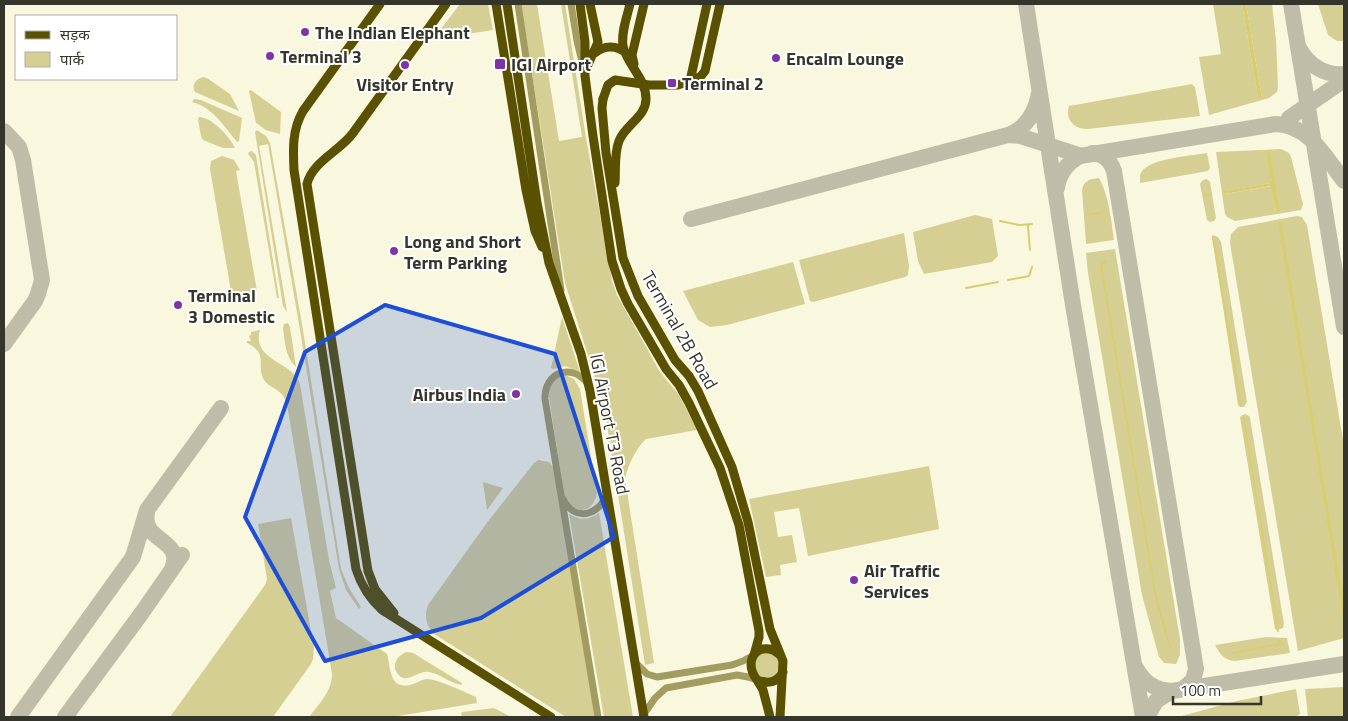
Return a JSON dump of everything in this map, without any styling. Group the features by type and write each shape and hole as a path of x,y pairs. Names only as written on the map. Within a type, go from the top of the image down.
{"main road":[{"path":"380,4 303,111 297,122 294,138 294,170 355,562 362,584 375,604 551,717"},
{"path":"404,624 381,598 371,581 368,571 307,184 308,178 315,168 341,147 354,133 446,4"},
{"path":"496,4 530,214 549,263"},
{"name":"IGI Airport T3 Road","path":"508,4 549,263 581,354 590,391 644,716"},
{"name":"Terminal 2B Road","path":"580,4 593,136 612,261 633,312 666,369 679,385 720,468 738,525 759,631 754,655"},
{"path":"590,4 598,38 598,46 595,53"},
{"path":"630,4 623,35 626,53 635,67"},
{"path":"614,202 618,142 641,114 646,102 644,89 632,55 644,4"},
{"path":"687,83 691,78 708,4"},
{"path":"687,83 701,76 704,71 720,4"},
{"path":"586,76 589,61 599,49 608,47 618,48 626,53"},
{"name":"Terminal 2B Road","path":"687,83 678,85 649,85 615,80 608,85 602,108 605,144 623,258 632,284 675,360 689,376 698,391 732,467 750,530 770,629 781,656"},
{"path":"689,403 689,396 698,391"},
{"path":"770,717 766,697 750,665 758,651 768,649 778,652 784,666 780,717"},
{"path":"757,680 767,683 772,682 777,680 783,672"}],"street":[{"path":"518,4 560,271 562,298"},
{"path":"571,4 577,42 586,76"},
{"path":"590,391 584,378 571,372 557,374 551,379 545,392 598,717"},
{"path":"561,495 569,508 584,514 599,509 604,502 606,487"},
{"path":"634,661 647,674 656,677 732,665 754,655"},
{"path":"644,716 655,698 666,688 737,676 757,680"}],"highlighted area":[{"path":"385,305 555,354 614,537 481,618 325,661 245,517 305,352"}],"green space":[{"path":"460,4 488,4 493,30 442,38 437,34"},
{"path":"521,4 537,4 559,141 582,137 561,4 565,4 586,138 612,281 617,295 660,372 679,395 697,430 646,439 633,457 625,479 654,663 645,665 604,406 565,283"},
{"path":"1213,4 1242,4 1258,98 1262,98 1246,4 1272,4 1278,87 1277,92 1269,98 1209,115 1199,57 1221,54"},
{"path":"1318,4 1344,4 1344,41 1337,41 1328,35"},
{"path":"203,77 230,94 239,111 195,92 195,83"},
{"path":"1192,84 1195,87 1200,116 1083,129 1072,123 1068,116 1069,106"},
{"path":"251,90 281,112 280,134 266,130 256,123 249,91"},
{"path":"194,99 201,100 242,118 239,141 237,142 211,112 192,102"},
{"path":"199,117 209,120 220,128 235,148 223,148 203,140"},
{"path":"257,130 266,136 270,143 302,324 341,569 349,588 361,607 359,609 346,590 339,569 268,144 259,146 287,312 283,306 255,132"},
{"path":"1281,149 1289,153 1303,204 1301,210 1235,221 1227,217 1216,152","holes":["1269,151 1279,212 1276,212 1272,186 1225,194 1225,191 1271,183"]},
{"path":"252,151 256,155 279,298 277,298 254,162 248,154"},
{"path":"1207,153 1210,168 1208,171 1140,183 1140,175 1150,165 1159,161"},
{"path":"222,156 234,160 240,170 236,171 257,291 239,295 231,291 210,169 211,161"},
{"path":"1099,178 1111,216 1114,240 1086,244 1082,190 1084,184 1088,181"},
{"path":"1207,179 1210,182 1216,218 1210,222 1207,220 1200,184 1203,180"},
{"path":"975,215 992,219 998,256 992,262 924,274 918,261 913,232"},
{"path":"1297,216 1302,217 1307,225 1344,446 1344,638 1298,651 1230,243 1231,234 1238,227"},
{"path":"904,233 909,266 908,275 813,302 810,301 799,260"},
{"path":"1212,235 1218,237 1221,242 1247,402 1244,407 1238,405"},
{"path":"1115,249 1180,639 1180,655 1176,664 1164,663 1159,657 1142,595 1088,273 1086,253"},
{"path":"793,262 805,304 727,325 710,327 698,320 683,291"},
{"path":"562,317 580,372 565,366 551,368"},
{"path":"288,323 296,367 290,359 285,344 283,328 284,324"},
{"path":"260,330 259,340 267,355 290,371 300,384 329,560 336,588 330,591 336,618 387,654 392,677 399,685 405,686 425,679 432,680 444,683 476,697 477,703 392,717 309,717 327,692 332,674 287,404 279,391 265,382 261,373 260,355 258,351 247,343 247,341 251,341 249,336 251,332"},
{"path":"565,375 574,379 580,389 597,494 591,506 581,510 571,506 564,495 548,390 555,378"},
{"path":"1245,414 1250,418 1284,624 1283,628 1277,630 1275,629 1240,417"},
{"path":"538,460 549,462 554,468 595,717 566,717 434,634 426,620 428,605 486,524"},
{"path":"929,466 939,529 808,556 799,508 774,512 778,537 792,535 797,562 780,565 781,575 766,577 749,499"},
{"path":"483,482 503,488 487,510"},
{"path":"599,513 633,717 604,717 569,514 584,519"},
{"path":"291,518 314,648 311,664 273,717 170,717 265,585 267,579 258,524"},
{"path":"1266,637 1287,638 1290,653 1235,661 1223,656 1215,645"},
{"path":"407,652 413,653 462,683 462,685 429,672 402,678 395,669 395,663 399,656"},
{"path":"767,653 776,657 780,666 776,675 767,679 758,675 754,666 758,657"},
{"path":"1344,687 1344,717 1308,717 1305,689"},
{"path":"1296,689 1300,714 1297,716 1178,717 1237,701"},
{"path":"494,708 511,717 463,717 461,714 462,712"}],"shaded area":[{"path":"1242,4 1246,4 1262,98 1258,99"},
{"path":"1270,151 1280,212 1276,212 1271,186 1225,194 1224,191 1271,183 1266,152"},
{"path":"1278,222 1281,222 1344,604 1344,624"}],"waterway":[{"path":"1205,196 1209,195"},
{"path":"1088,215 1102,212"},
{"path":"1000,221 1019,225 1032,224"},
{"path":"1030,224 1028,226 1030,250"},
{"path":"1213,238 1241,406"},
{"path":"1106,261 1101,265 1156,598 1170,647"},
{"path":"1008,280 1029,276 1032,267"},
{"path":"966,288 998,282"},
{"path":"1243,416 1278,631"},
{"path":"1233,653 1280,644 1280,640"}],"taxiway":[{"path":"1026,4 1073,305 1143,717"},
{"path":"1291,4 1344,327"},
{"path":"1299,48 1307,60 1318,68 1330,73 1344,74"},
{"path":"1289,118 1344,80"},
{"path":"1008,135 1025,124 1033,113 1039,93"},
{"path":"1057,188 1064,169 1080,156 1276,124 1288,126 1307,136 1323,153 1344,181"},
{"path":"4,131 19,147 23,160 42,280 35,301 4,344"},
{"path":"691,219 1008,135 1020,136 1079,155"},
{"path":"1092,153 1106,158 1114,171 1196,669 1193,680 1182,690"},
{"path":"18,717 133,557 147,510 221,408"},
{"path":"147,513 147,523 150,530 173,552 172,569"},
{"path":"65,717 182,555"},
{"path":"1136,668 1146,682 1160,689 1172,691 1344,664"},
{"path":"1147,717 1156,701 1172,691"}],"place":[{"name":"The Indian Elephant","path":"305,32"},
{"name":"Terminal 3","path":"270,56"},
{"name":"Encalm Lounge","path":"776,58"},
{"name":"IGI Airport","path":"500,64"},
{"name":"Visitor Entry","path":"405,65"},
{"name":"Terminal 2","path":"672,83"},
{"name":"Long and Short Term Parking","path":"394,251"},
{"name":"Terminal 3 Domestic","path":"178,305"},
{"name":"Airbus India","path":"516,394"},
{"name":"Air Traffic Services","path":"854,580"}]}
